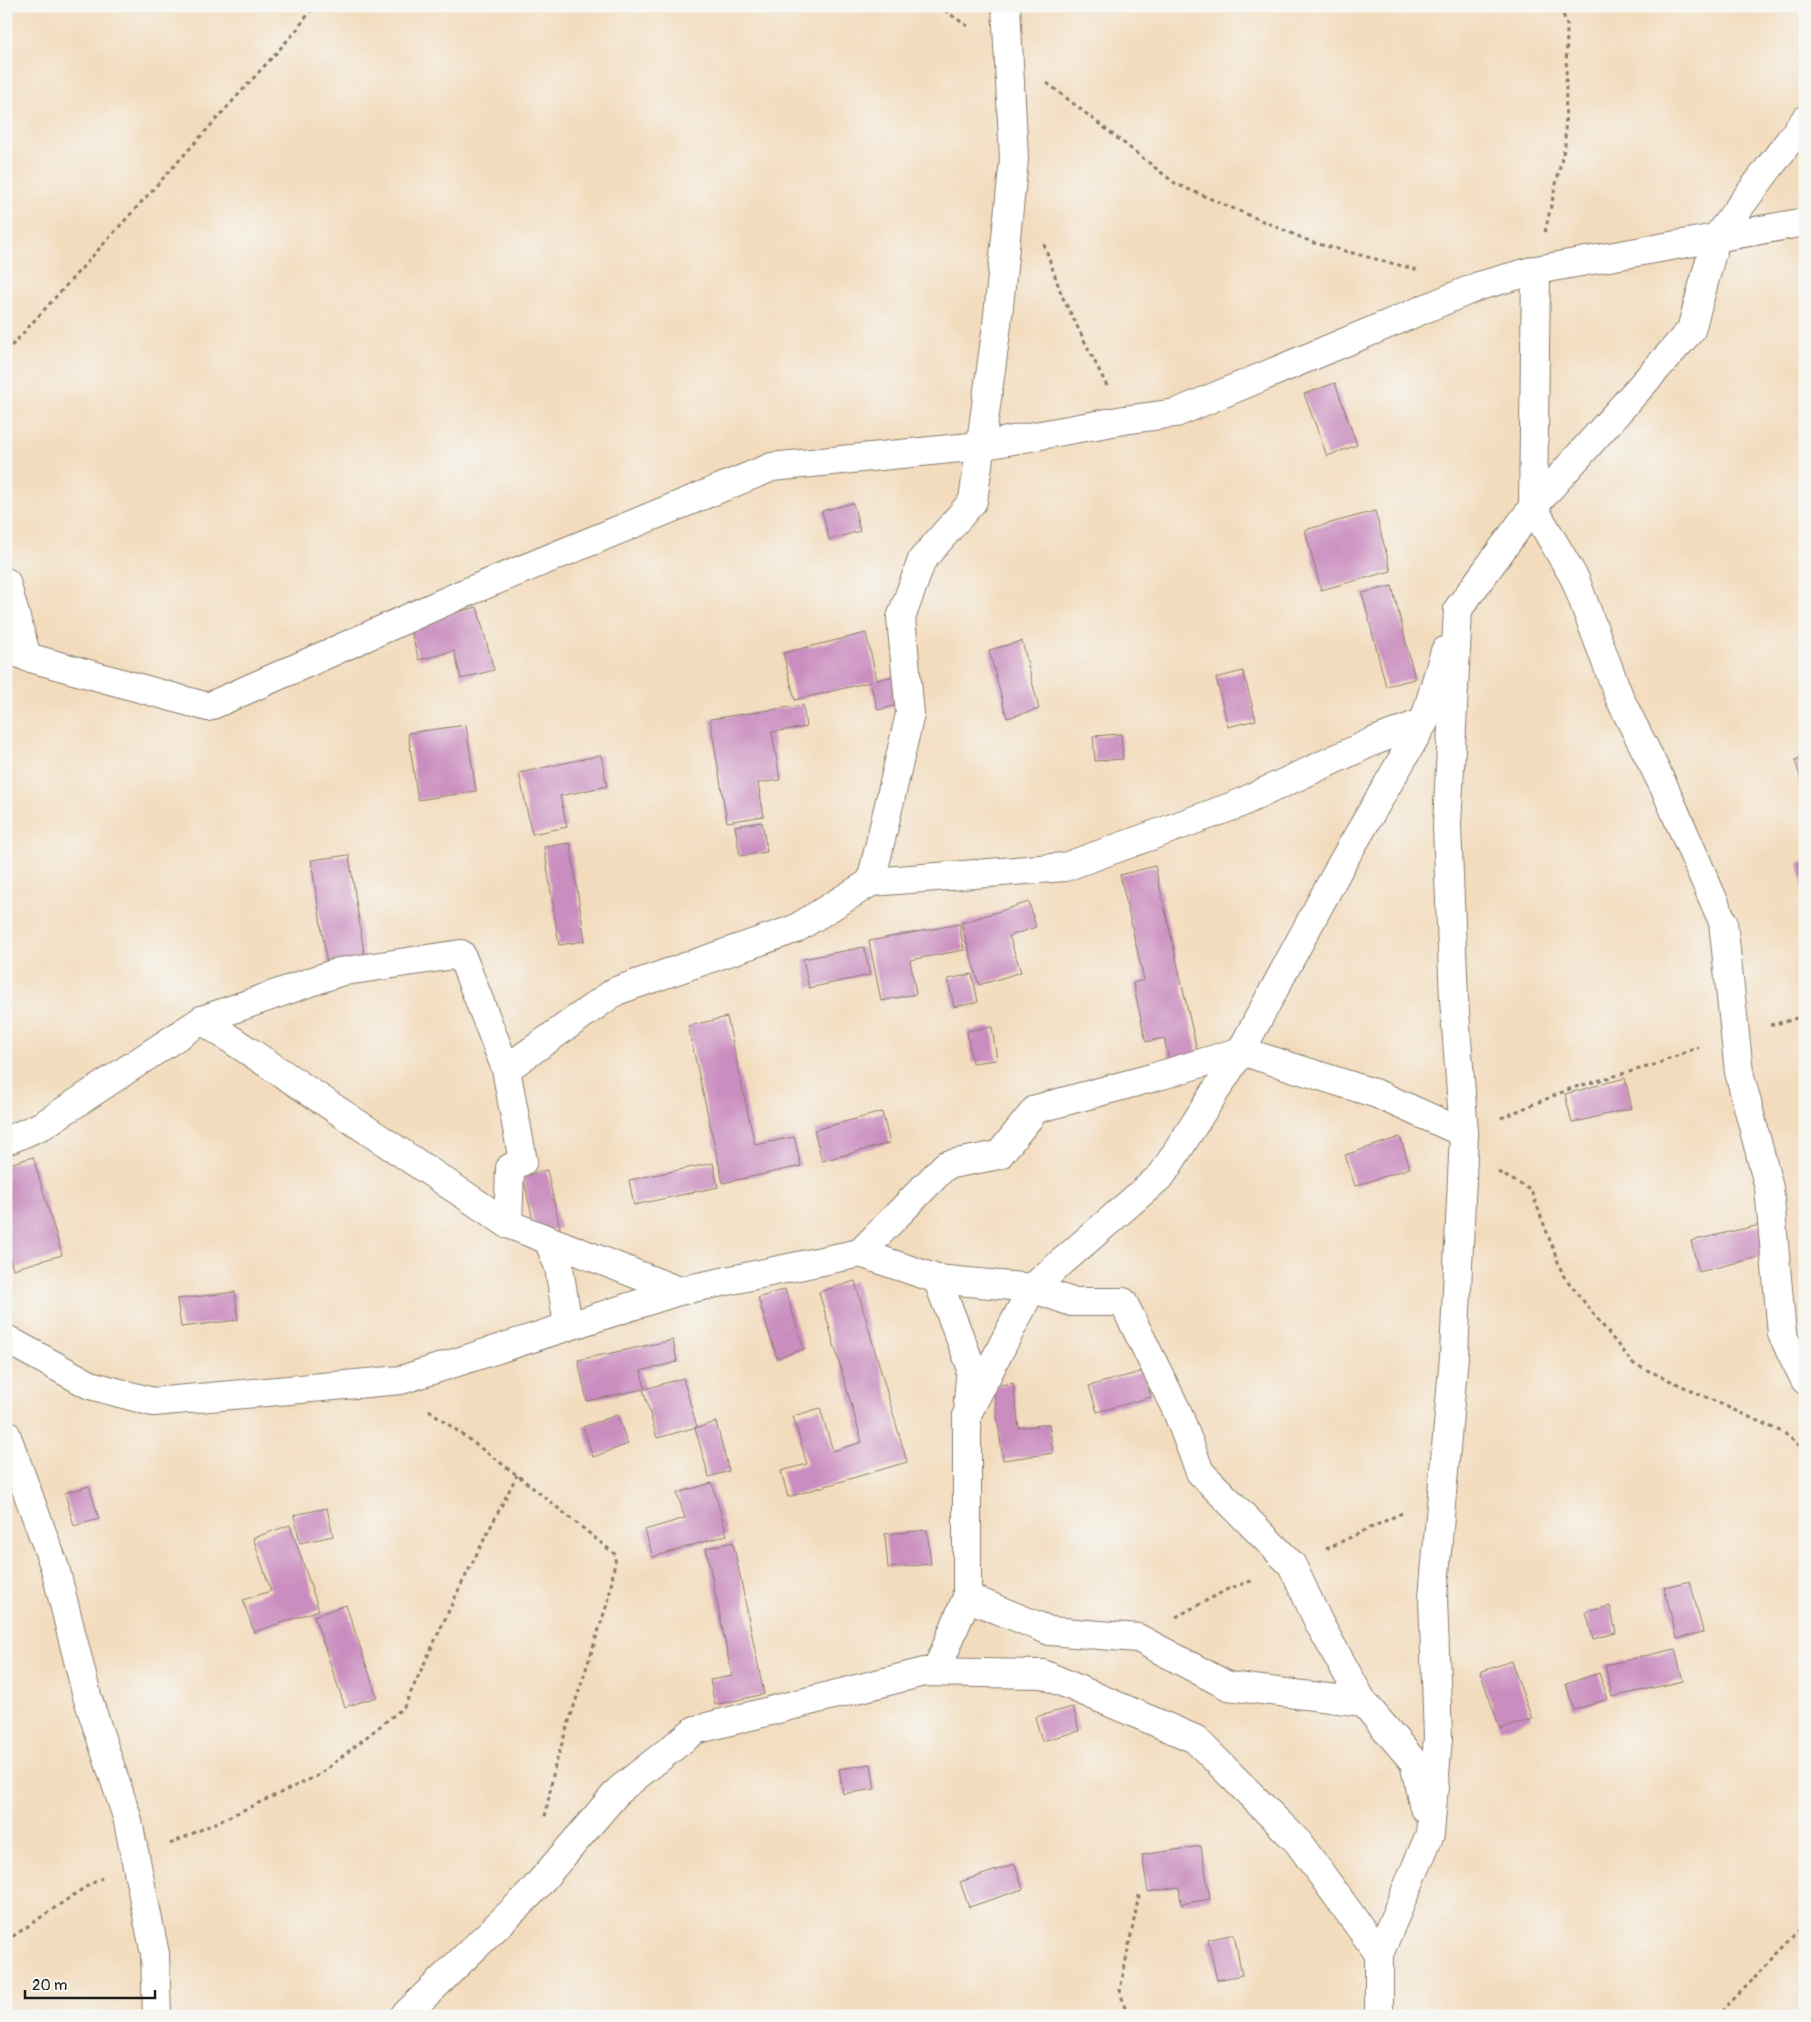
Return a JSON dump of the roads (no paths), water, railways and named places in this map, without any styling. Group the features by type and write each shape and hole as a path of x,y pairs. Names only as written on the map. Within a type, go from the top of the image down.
{"street":[{"path":"871,882 887,806 910,714 901,618 922,560 973,501 997,325 1014,159 1006,6"},
{"path":"967,1414 1032,1288 1162,1175 1241,1051 1343,861 1424,722 1458,609 1533,507 1691,330 1716,238 1805,120"},
{"path":"6,582 17,653 208,707 460,595 772,468 980,446 1124,420 1176,414 1480,286 1536,270 1805,222"},
{"path":"1536,270 1533,507 1574,579 1620,699 1665,789 1723,922 1739,1072 1768,1188 1782,1334 1805,1380"},
{"path":"1379,2016 1379,1954 1430,1834 1438,1738 1433,1597 1454,1356 1464,1133 1454,999 1447,826 1458,609"},
{"path":"506,1069 616,991 795,929 871,882 1065,867 1236,805 1372,742 1424,722"},
{"path":"6,1141 43,1125 202,1020 339,972 461,954 506,1069 524,1161 510,1168 508,1224"},
{"path":"202,1020 508,1224 679,1291"},
{"path":"860,1253 946,1165 999,1155 1036,1109 1155,1078 1241,1051 1377,1094 1464,1133"},
{"path":"548,1240 559,1267 568,1326"},
{"path":"6,1339 90,1385 153,1402 401,1380 679,1291 860,1253 937,1279 1032,1288 1072,1302 1123,1302 1177,1411 1200,1472 1292,1565 1320,1623 1363,1702 1414,1762 1430,1834"},
{"path":"936,1672 967,1598 967,1414 971,1366 937,1279"},
{"path":"6,1434 12,1474 55,1568 87,1696 126,1817 155,1954 157,2016"},
{"path":"967,1598 1050,1631 1138,1638 1228,1686 1363,1702"},
{"path":"404,2016 530,1894 619,1790 695,1730 924,1672 1043,1674 1195,1739 1298,1842 1379,1954"}]}
